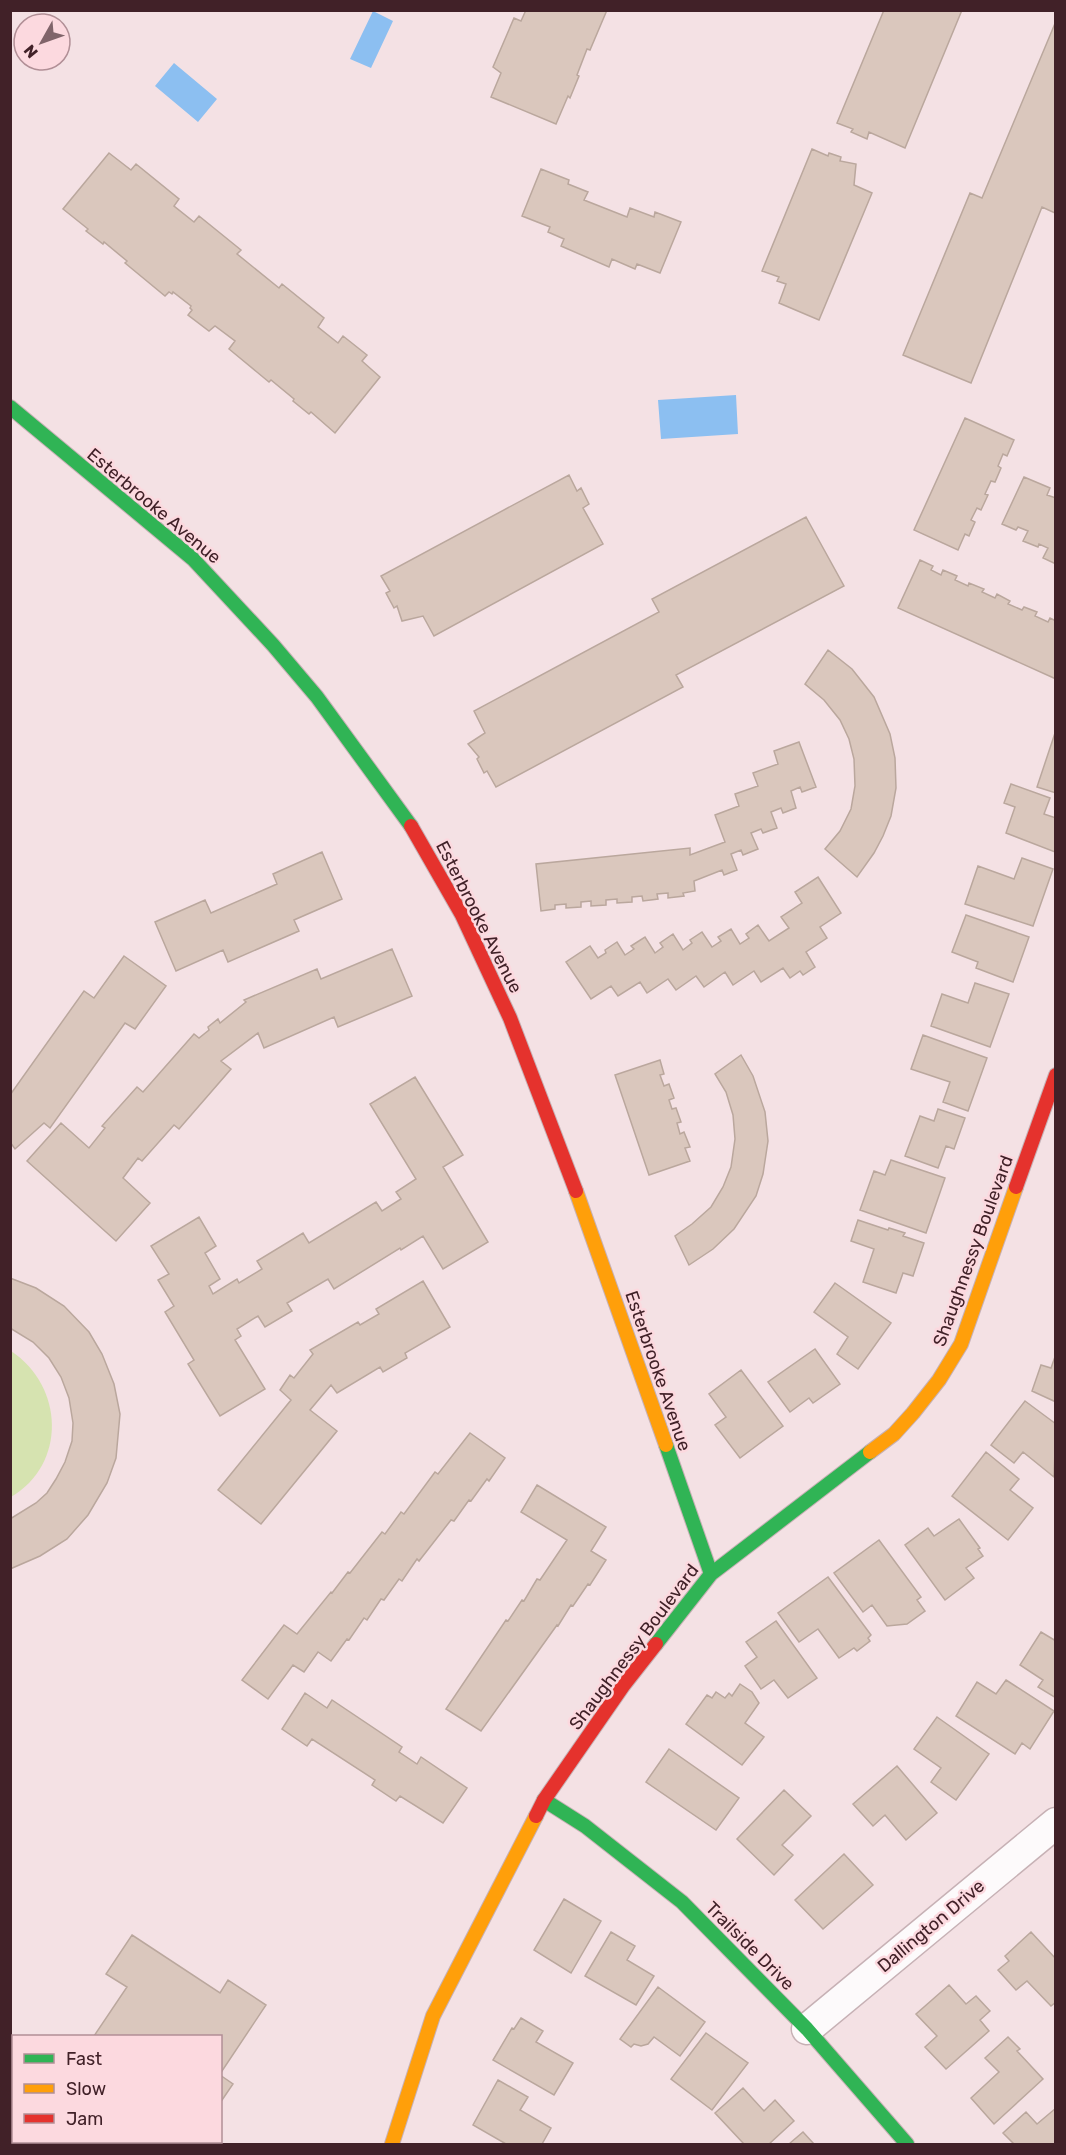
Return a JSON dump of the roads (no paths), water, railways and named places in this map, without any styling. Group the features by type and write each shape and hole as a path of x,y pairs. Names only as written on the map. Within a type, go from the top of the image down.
{"street":[{"name":"Esterbrooke Avenue","path":"10,407 194,559 317,697 406,817 462,915 510,1018 569,1170 711,1574"},
{"name":"Shaughnessy Boulevard","path":"392,2145 433,2016 544,1800 623,1686 711,1574 880,1445 912,1416 938,1383 961,1344 1056,1075"},
{"name":"Trailside Drive","path":"544,1800 580,1822 682,1902 807,2029 907,2145"},
{"name":"Dallington Drive","path":"807,2029 1056,1823"}],"water":[{"path":"373,11 393,21 371,68 350,59"},
{"path":"174,63 217,99 198,122 155,86"},
{"path":"736,395 738,434 661,439 658,400"}]}
